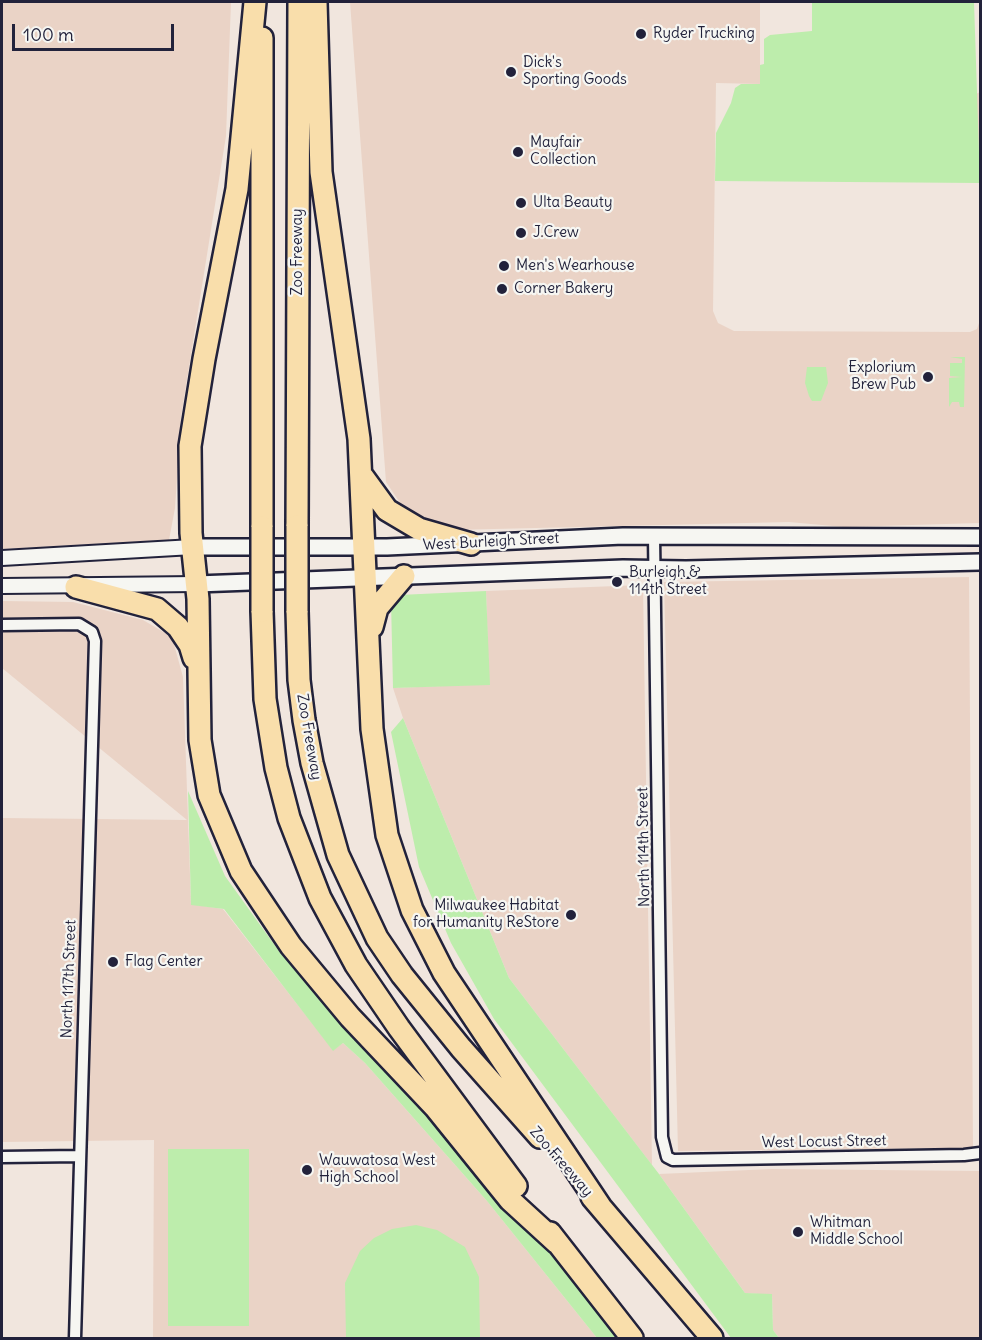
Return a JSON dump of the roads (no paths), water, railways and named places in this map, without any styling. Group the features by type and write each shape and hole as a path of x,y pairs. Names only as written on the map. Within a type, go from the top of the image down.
{"highway":[{"path":"255,2 237,189 191,436 200,740 209,795 227,843 258,898 291,946 349,1016 435,1107 510,1200 557,1243"},
{"path":"262,2 262,611 266,699 276,768 289,818 320,898 356,965 399,1028 557,1243 632,1338"},
{"name":"Zoo Freeway","path":"299,2 297,525 299,680 312,763 338,855 377,938 402,975 461,1048 712,1338"},
{"path":"316,2 321,172 363,477 372,729 378,784 390,850 411,910 455,992 600,1206"},
{"path":"363,477 387,510 419,529 471,544"},
{"path":"369,633 377,608 404,576"},
{"path":"76,587 157,609 178,627 190,645 197,668"}],"main road":[{"name":"West Burleigh Street","path":"193,547 471,544 654,536 981,537"},
{"name":"West Burleigh Street","path":"197,584 653,569 981,562"}],"street":[{"name":"North 114th Street","path":"654,536 662,1137 667,1157"},
{"name":"West Burleigh Street","path":"2,558 193,547"},
{"name":"West Burleigh Street","path":"2,586 197,584"},
{"name":"North 117th Street","path":"2,625 83,626 92,632 95,641 75,1338"},
{"name":"West Locust Street","path":"667,1157 674,1160 981,1153"},
{"path":"2,1157 79,1156"}],"place":[{"name":"Ryder Trucking","path":"641,34"},
{"name":"Dick's Sporting Goods","path":"511,72"},
{"name":"Mayfair Collection","path":"518,152"},
{"name":"Ulta Beauty","path":"521,203"},
{"name":"J.Crew","path":"521,233"},
{"name":"Men's Wearhouse","path":"504,266"},
{"name":"Corner Bakery","path":"502,289"},
{"name":"Explorium Brew Pub","path":"928,377"},
{"name":"Burleigh & 114th Street","path":"617,582"},
{"name":"Milwaukee Habitat for Humanity ReStore","path":"571,915"},
{"name":"Flag Center","path":"113,962"},
{"name":"Wauwatosa West High School","path":"307,1170"},
{"name":"Whitman Middle School","path":"798,1232"}]}
